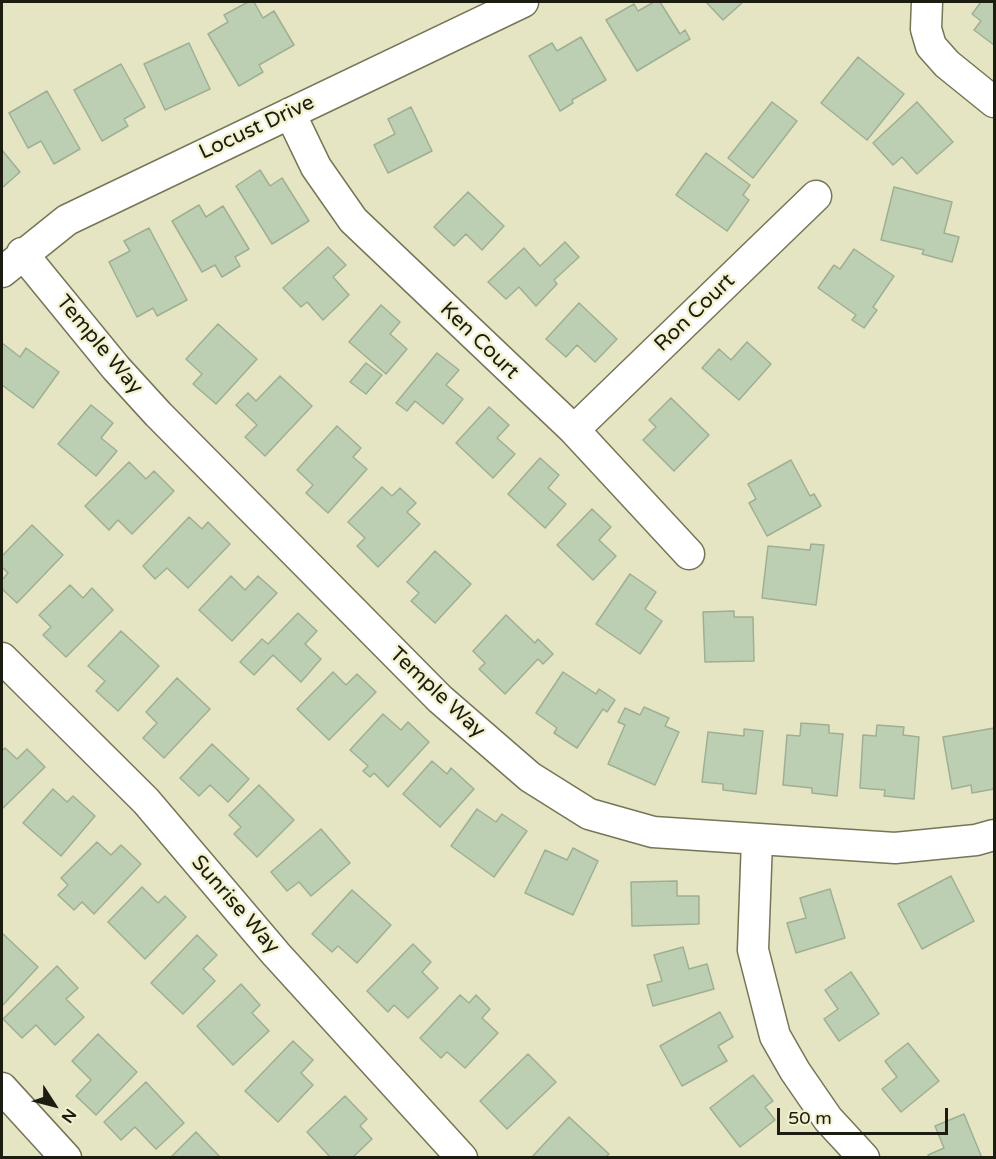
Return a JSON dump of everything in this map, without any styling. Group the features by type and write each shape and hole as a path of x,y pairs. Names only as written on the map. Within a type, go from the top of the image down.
{"street":[{"name":"Locust Drive","path":"12,262 67,220 523,2"},
{"path":"927,2 926,29 931,46 947,64 994,102"},
{"name":"Ken Court","path":"290,113 316,167 353,220 574,430 689,554"},
{"name":"Ron Court","path":"574,430 816,196"},
{"name":"Temple Way","path":"12,262 158,414 440,699 530,777 589,814 653,832 896,848 976,840 994,834"},
{"name":"Sunrise Way","path":"2,658 146,801 276,954 462,1158"},
{"path":"757,840 753,950 775,1036 795,1071 828,1119 864,1158"},
{"path":"2,1088 58,1155"}],"building":[{"path":"248,2 254,2 263,18 274,11 294,45 259,65 263,72 239,86 208,34 228,22 224,15"},
{"path":"654,2 660,2 680,34 685,30 690,39 637,71 606,20 634,4 638,11"},
{"path":"706,2 743,2 723,20"},
{"path":"981,2 994,2 994,45 974,30 981,21 972,14"},
{"path":"581,37 606,80 572,100 573,103 560,111 529,56 552,43 557,51"},
{"path":"189,43 210,89 165,110 144,64"},
{"path":"858,57 904,94 867,140 821,103"},
{"path":"121,64 145,107 124,119 128,126 102,141 74,90"},
{"path":"47,91 80,149 54,164 41,141 28,148 9,113"},
{"path":"772,102 797,121 753,178 728,158"},
{"path":"917,102 953,142 917,174 902,157 893,165 873,143"},
{"path":"411,107 432,151 388,173 374,145 395,134 388,119"},
{"path":"2,150 20,172 2,188"},
{"path":"706,153 750,185 743,195 749,200 727,231 676,195"},
{"path":"260,170 270,186 282,178 309,221 272,244 236,186"},
{"path":"894,187 952,202 944,233 959,237 952,262 922,254 924,250 881,240"},
{"path":"468,192 504,226 482,250 466,234 454,246 434,227"},
{"path":"199,205 206,217 223,206 249,249 235,257 240,266 222,277 215,265 202,272 172,221"},
{"path":"149,228 187,300 157,316 153,308 137,317 109,262 130,251 124,241"},
{"path":"565,242 579,257 554,280 557,284 536,306 519,287 506,299 488,282 524,248 540,266"},
{"path":"328,247 346,265 333,277 349,295 323,320 307,302 301,307 283,288"},
{"path":"854,249 894,276 873,307 877,310 864,328 852,320 856,315 818,288 834,265 840,269"},
{"path":"579,303 617,339 595,362 577,345 566,357 546,339"},
{"path":"381,305 400,322 390,334 407,349 386,374 349,342"},
{"path":"218,324 257,359 216,404 193,384 202,374 186,359"},
{"path":"747,342 771,364 739,400 702,368 719,349 731,360"},
{"path":"2,343 20,357 26,348 59,372 33,408 2,385"},
{"path":"437,353 459,370 446,385 463,399 443,424 415,401 407,411 396,403"},
{"path":"366,363 382,375 366,394 350,382"},
{"path":"280,376 312,406 265,456 245,437 257,425 236,405 248,393 256,401"},
{"path":"671,398 709,435 674,471 643,440 656,427 649,420"},
{"path":"91,405 113,423 101,438 117,451 96,476 58,444"},
{"path":"489,407 509,425 497,438 515,454 493,478 456,443"},
{"path":"337,426 361,448 353,457 367,469 328,513 306,493 313,485 297,470"},
{"path":"540,458 559,475 548,488 566,504 545,528 508,494"},
{"path":"791,460 810,496 814,494 821,506 767,536 749,503 756,499 748,484"},
{"path":"129,462 146,479 154,471 174,491 132,534 118,520 109,530 85,506"},
{"path":"382,487 392,496 400,488 416,503 407,512 420,524 378,567 357,546 365,538 348,522"},
{"path":"592,509 611,527 599,540 616,556 593,580 557,545"},
{"path":"189,517 202,529 208,522 230,544 188,588 167,568 155,579 143,566"},
{"path":"32,525 63,555 17,603 2,589 2,580 8,573 2,567 2,556"},
{"path":"811,544 824,545 816,605 762,598 768,546 810,550"},
{"path":"435,551 471,584 435,623 411,601 419,593 407,582"},
{"path":"630,574 656,592 645,609 662,621 640,654 596,624"},
{"path":"231,576 245,590 258,576 277,593 232,641 199,610"},
{"path":"70,585 83,598 92,588 113,610 66,657 43,635 51,627 39,615"},
{"path":"734,611 734,617 753,617 754,661 705,662 703,612"},
{"path":"298,613 317,631 305,644 321,659 301,682 273,655 254,675 240,662 262,639 268,644"},
{"path":"506,615 535,643 538,639 553,654 543,664 538,659 505,694 479,669 485,663 473,651"},
{"path":"121,631 159,666 118,711 96,691 105,681 88,666"},
{"path":"333,672 346,685 357,674 376,692 329,740 297,709"},
{"path":"563,672 596,694 599,689 615,700 607,712 603,709 577,748 554,733 557,728 536,713"},
{"path":"177,678 210,709 164,758 143,738 157,723 146,712"},
{"path":"644,707 669,718 665,726 679,732 655,785 608,764 625,725 618,722 625,708 640,715"},
{"path":"383,714 401,730 408,722 429,742 388,787 374,773 370,777 363,771 368,766 350,750"},
{"path":"801,723 829,725 829,733 843,734 837,796 812,793 812,788 783,785 787,735 800,736"},
{"path":"877,725 904,727 903,735 919,737 914,799 884,796 885,790 860,788 863,735 876,736"},
{"path":"994,728 994,789 972,793 971,785 952,789 943,737"},
{"path":"744,729 763,731 756,794 723,790 723,784 702,782 708,732 744,736"},
{"path":"212,744 249,779 228,802 210,785 199,796 180,778"},
{"path":"5,748 17,759 27,749 45,767 2,809 2,751"},
{"path":"432,761 447,774 451,768 474,789 440,827 403,794"},
{"path":"259,785 294,820 257,857 234,834 241,827 229,815"},
{"path":"53,789 67,802 73,796 95,816 61,856 23,823"},
{"path":"477,809 496,822 502,814 527,831 494,877 451,846"},
{"path":"321,829 350,863 311,896 299,882 287,891 271,872"},
{"path":"97,842 111,855 121,845 141,864 94,914 82,902 74,910 58,895 68,885 61,878"},
{"path":"573,848 598,861 573,915 525,893 545,850 567,860"},
{"path":"951,876 974,921 922,949 898,904"},
{"path":"677,881 677,896 699,896 699,924 632,926 631,882"},
{"path":"142,887 158,903 165,896 186,917 145,959 108,922"},
{"path":"830,889 845,938 796,953 787,923 806,918 800,898"},
{"path":"352,890 391,925 357,963 338,946 332,952 312,934"},
{"path":"2,933 38,967 2,1006"},
{"path":"197,935 217,955 203,969 215,981 183,1014 151,983"},
{"path":"413,944 431,962 422,972 438,988 408,1018 394,1005 388,1012 367,991"},
{"path":"683,947 689,969 707,964 714,989 653,1006 647,985 662,981 654,955"},
{"path":"57,966 78,988 66,999 84,1017 55,1045 36,1025 22,1038 3,1019"},
{"path":"851,972 879,1014 839,1041 824,1019 838,1009 825,990"},
{"path":"241,984 260,1005 252,1013 269,1031 233,1065 197,1026"},
{"path":"460,995 469,1003 476,995 490,1009 482,1018 498,1033 465,1068 447,1052 441,1058 420,1038"},
{"path":"720,1012 733,1037 718,1046 727,1061 682,1086 660,1046"},
{"path":"98,1034 137,1072 96,1115 76,1096 91,1080 72,1061"},
{"path":"293,1041 313,1060 301,1073 313,1085 278,1122 245,1091"},
{"path":"908,1043 939,1081 901,1112 882,1089 897,1077 885,1061"},
{"path":"528,1054 556,1082 507,1129 480,1101"},
{"path":"753,1075 773,1101 765,1107 775,1120 740,1147 710,1108"},
{"path":"146,1082 184,1123 156,1149 135,1127 121,1140 104,1122"},
{"path":"345,1096 367,1119 360,1126 372,1139 352,1158 331,1158 307,1132"},
{"path":"964,1114 982,1158 929,1158 928,1155 944,1148 935,1126"},
{"path":"569,1117 609,1154 605,1158 531,1158"},
{"path":"196,1132 221,1158 170,1158"}]}
